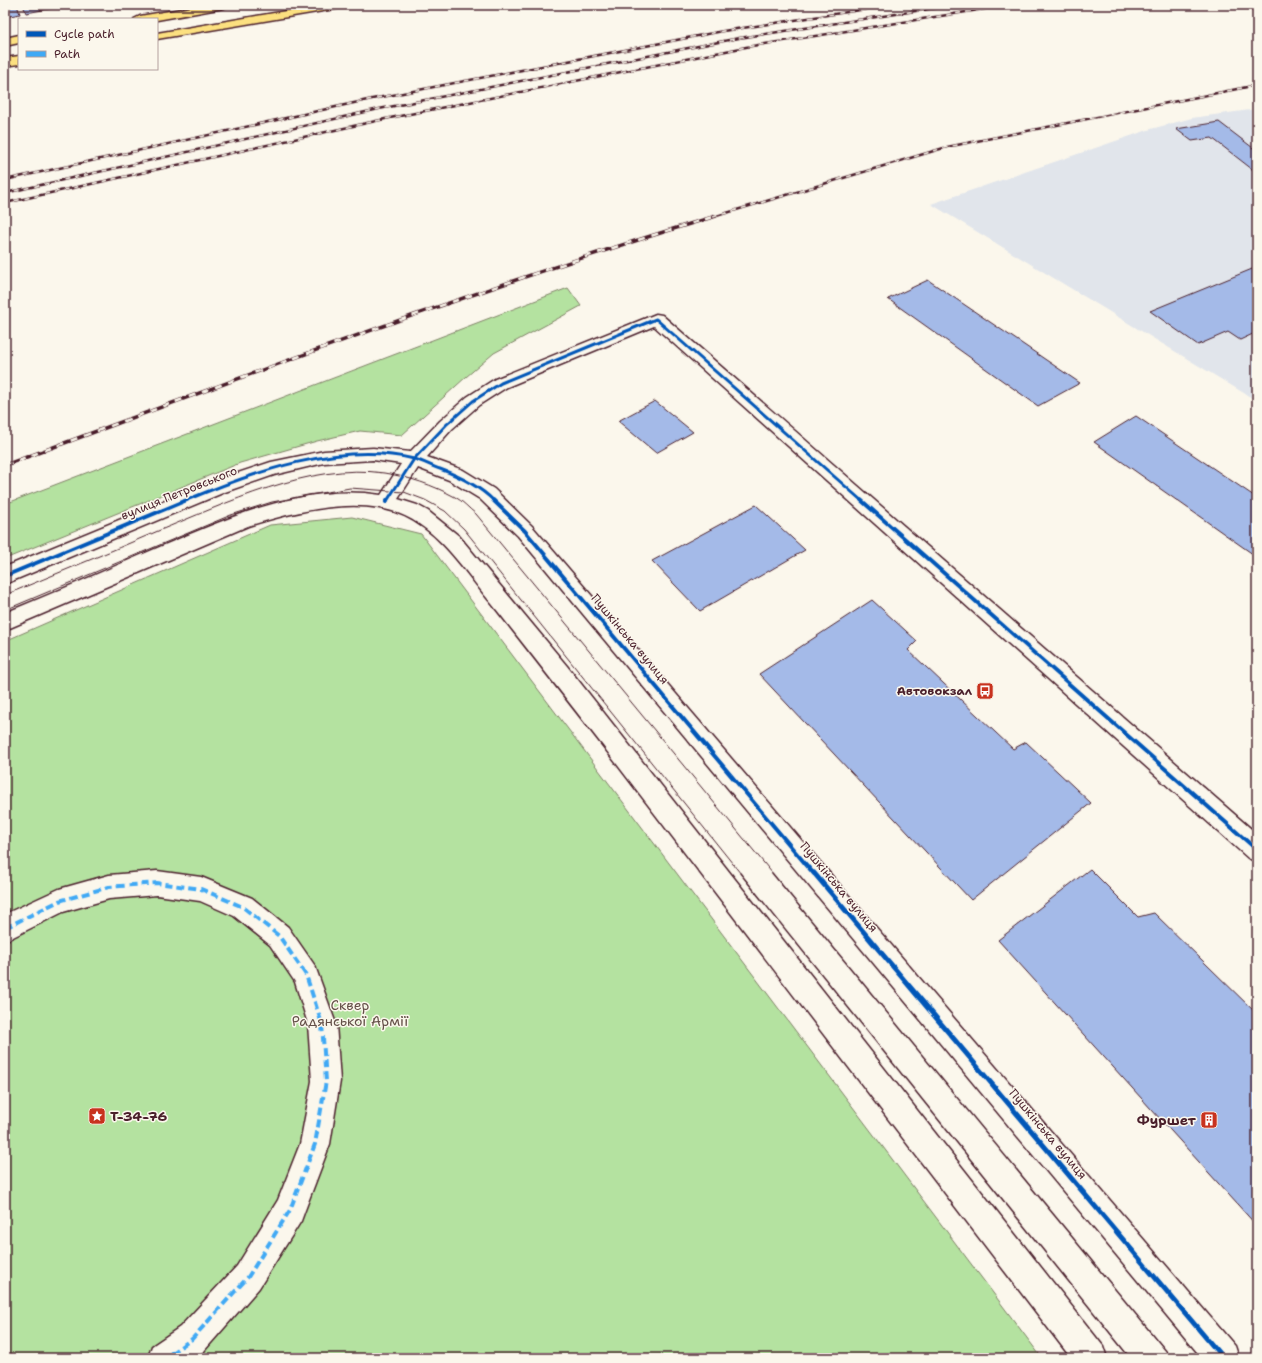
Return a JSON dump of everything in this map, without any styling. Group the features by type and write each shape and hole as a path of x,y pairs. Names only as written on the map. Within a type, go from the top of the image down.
{"main road":[{"path":"146,18 224,5"},
{"path":"158,36 341,5"},
{"path":"5,42 18,39"},
{"path":"5,62 18,60"}],"street":[{"path":"386,502 414,459 446,425 473,401 501,383 656,319 1257,850"},
{"name":"вулиця Петровського","path":"5,576 218,487 271,469 324,457 373,454 414,459"},
{"name":"Пушкінська вулиця","path":"414,459 456,475 488,494 525,531 1223,1358"},
{"path":"5,622 241,521 273,511 334,501 386,502 409,510 433,523 452,541 559,672 1091,1358"},
{"path":"5,928 59,901 109,887 156,883 201,890 244,907 279,936 306,975 322,1024 326,1081 316,1144 290,1210 248,1277 192,1339 164,1358"}],"shaded area":[{"path":"1257,109 1257,401 931,204 1151,129 1192,118"}],"green space":[{"path":"568,288 581,306 494,353 402,435 360,431 317,441 240,463 5,559 5,504"},
{"name":"Сквер Радянської Армії","path":"352,517 421,534 1042,1358 5,1358 5,641 270,525"}],"building":[{"path":"5,5 17,5 20,14 5,17"},
{"path":"23,5 65,5 65,6 26,13"},
{"path":"1219,122 1257,151 1257,173 1212,138 1192,141 1176,129"},
{"path":"1257,267 1257,332 1240,340 1228,332 1198,345 1150,311"},
{"path":"928,280 1080,383 1038,406 888,299"},
{"path":"655,401 693,432 656,453 618,421"},
{"path":"1136,416 1257,498 1257,557 1094,442"},
{"path":"756,505 805,550 700,611 652,561"},
{"path":"872,600 917,641 908,650 1013,749 1026,742 1091,803 971,900 759,674"},
{"name":"Фуршет","path":"1090,869 1138,917 1154,913 1257,1014 1257,1226 998,940"}],"tram line":[{"path":"5,595 211,509 239,498 298,479 356,471 384,473 412,479 429,485 458,499 476,514 773,874"},
{"path":"5,610 231,515 272,502 350,488 404,492 425,500 445,511 464,529 741,874"},
{"path":"740,873 1130,1358"},
{"path":"772,873 1172,1358"}],"railway":[{"path":"5,180 372,99 723,31 893,5"},
{"path":"5,193 379,109 739,38 955,5"},
{"path":"5,203 385,119 746,47 1010,5"},
{"path":"713,217 947,147 1257,85"},
{"path":"5,465 447,303 716,216"}],"marked path":[{"path":"5,928 59,901 109,887 157,883 201,889 243,907 279,936 306,975 322,1024 326,1081 315,1144 290,1210 248,1277 192,1339 164,1358"}],"cycle path":[{"path":"386,502 414,459 446,425 473,401 501,383 656,319 1257,850"},
{"path":"5,576 218,487 271,469 324,457 373,454 414,459 456,475 487,494 525,531 1223,1358"}],"place":[{"name":"Автовокзал","path":"985,691"},
{"name":"Т-34-76","path":"97,1116"},
{"name":"Фуршет","path":"1209,1120"}]}
